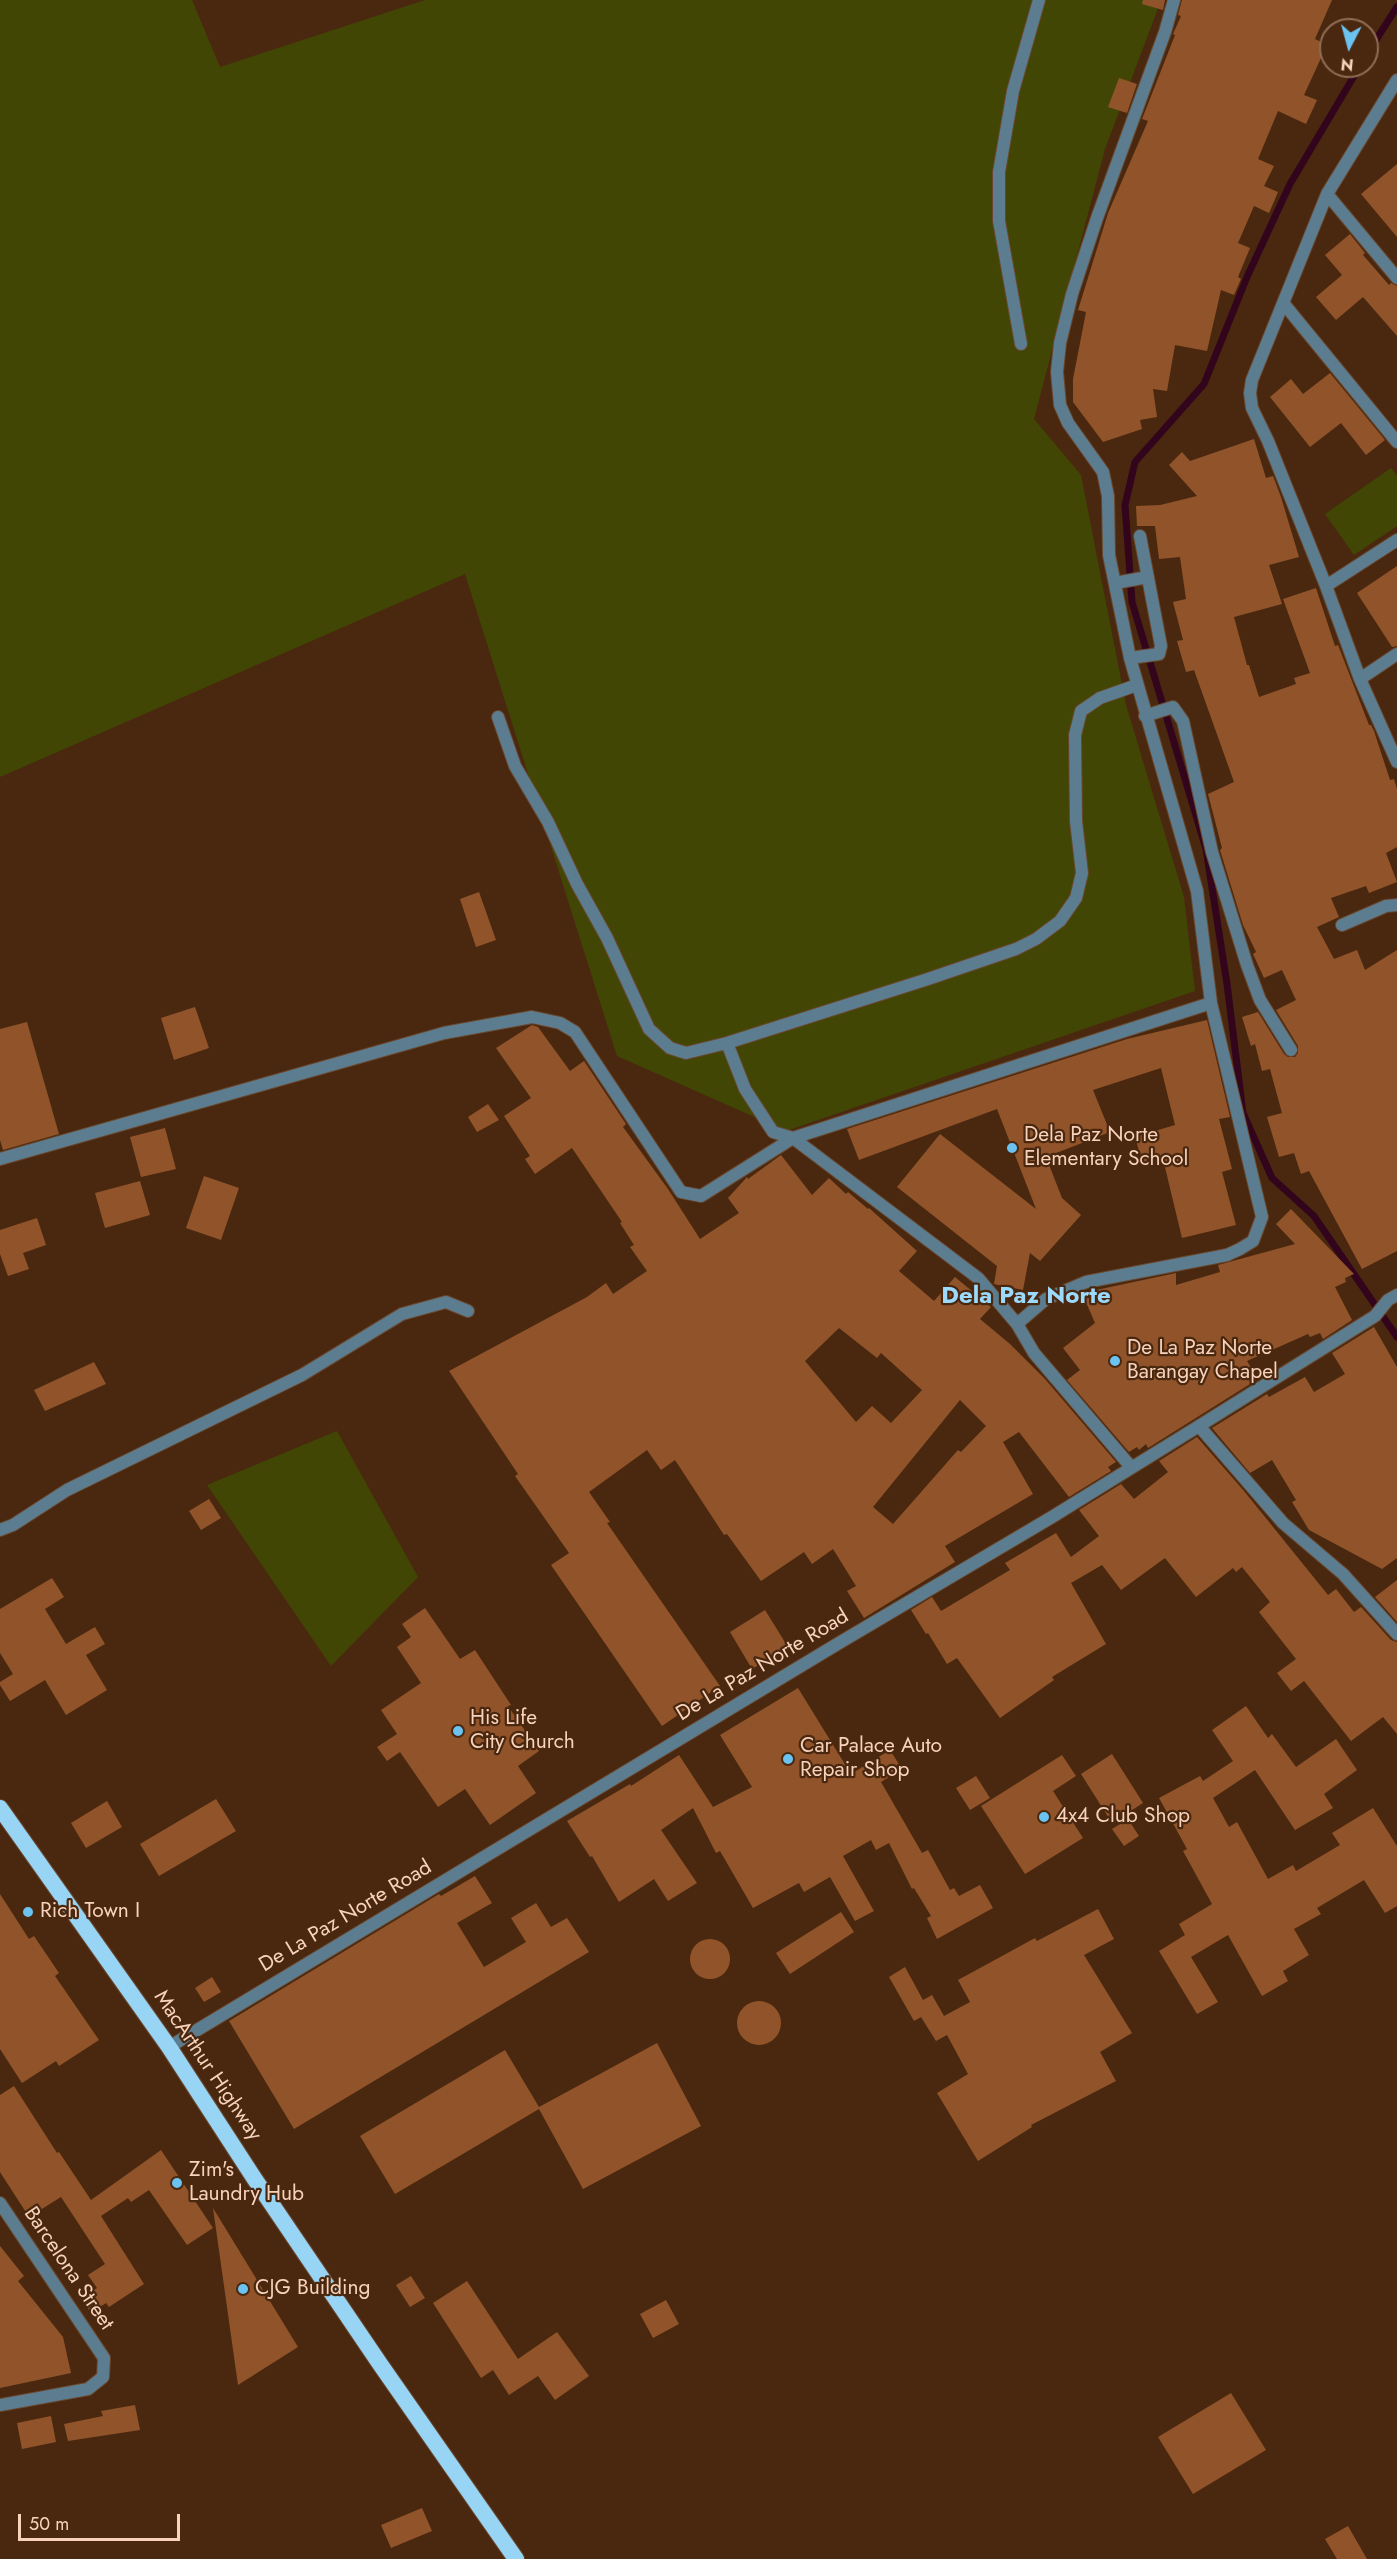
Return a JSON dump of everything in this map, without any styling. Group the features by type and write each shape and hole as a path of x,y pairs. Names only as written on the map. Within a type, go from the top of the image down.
{"highway":[{"name":"MacArthur Highway","path":"0,1810 169,2047 254,2178 380,2364 516,2559"}],"street":[{"path":"1021,344 999,221 999,172 1013,92 1039,0"},
{"path":"1133,658 1159,654 1161,639 1132,580 1109,555 1108,496 1102,472 1088,448 1074,432 1060,405 1059,343 1072,294 1097,218 1165,32 1174,0"},
{"path":"1396,758 1360,680 1326,585 1268,441 1252,408 1250,393 1252,380 1327,194 1397,80"},
{"path":"1327,194 1397,278"},
{"path":"1284,304 1397,442"},
{"path":"1017,1324 1046,1299 1086,1282 1227,1255 1252,1241 1262,1217 1211,1003 1197,891 1149,714 1137,685 1133,658 1132,580 1140,536"},
{"path":"1326,585 1397,540"},
{"path":"1360,680 1397,654"},
{"path":"498,717 515,766 548,822 649,1029 670,1048 686,1053 928,979 1016,949 1036,939 1060,921 1076,898 1082,873 1076,821 1075,735 1081,711 1100,698 1137,685"},
{"path":"1149,714 1173,707 1183,721 1212,852 1247,965 1260,1000 1291,1050"},
{"path":"1342,925 1386,906 1397,905"},
{"path":"0,1159 444,1033 532,1017 560,1023 575,1032 681,1192 701,1196 792,1138 1211,1003"},
{"path":"727,1042 745,1089 773,1132 792,1138 978,1278 1017,1324 1034,1353 1131,1467"},
{"name":"De La Paz Norte Road","path":"169,2047 838,1643 1052,1517 1375,1316 1392,1297"},
{"path":"0,1530 13,1525 67,1490 302,1375 402,1314 447,1302 468,1311"},
{"path":"1199,1426 1283,1522 1343,1574 1397,1634"},
{"name":"Barcelona Street","path":"0,2203 104,2358 103,2377 88,2389 0,2405"}],"shaded area":[{"path":"0,0 192,0 220,67 425,0 1158,0 1157,11 1105,149 1034,419 1081,475 1126,705 1184,897 1195,991 786,1131 617,1056 465,574 0,777"},
{"path":"1391,468 1397,476 1397,526 1354,555 1325,514"},
{"path":"337,1431 418,1577 331,1666 207,1485"}],"building":[{"path":"1143,0 1165,0 1163,10 1142,4"},
{"path":"1182,0 1332,0 1324,18 1319,18 1319,30 1315,39 1319,41 1319,62 1304,95 1317,100 1306,124 1278,111 1258,159 1274,166 1264,186 1278,192 1269,213 1254,206 1238,243 1250,248 1238,277 1241,279 1234,295 1221,290 1207,351 1175,345 1167,391 1153,389 1157,417 1140,420 1142,429 1103,442 1073,402 1073,379 1086,312 1078,310 1108,213 1148,121 1142,119 1175,35 1173,34 1181,16 1178,15"},
{"path":"1119,78 1137,84 1127,113 1108,107"},
{"path":"1397,164 1397,237 1361,194"},
{"path":"1350,234 1365,253 1363,255 1389,285 1391,283 1397,286 1397,336 1363,297 1336,320 1316,297 1342,275 1325,255"},
{"path":"1330,373 1385,440 1366,455 1341,423 1310,447 1270,397 1291,379 1303,394"},
{"path":"1254,439 1266,478 1273,476 1299,557 1269,565 1282,604 1234,617 1247,665 1249,665 1259,697 1296,684 1294,678 1310,673 1283,599 1316,588 1335,646 1338,645 1369,725 1374,731 1390,780 1394,779 1397,789 1397,847 1386,853 1397,882 1369,893 1366,886 1331,898 1339,917 1317,927 1334,959 1357,950 1365,970 1397,950 1397,1251 1362,1269 1309,1171 1301,1174 1294,1153 1279,1157 1267,1117 1282,1113 1270,1069 1262,1071 1255,1044 1251,1046 1242,1017 1258,1012 1284,1054 1288,1057 1295,1057 1298,1053 1298,1046 1276,1010 1296,1000 1282,970 1264,978 1253,954 1256,952 1243,925 1220,850 1222,848 1208,794 1234,782 1194,670 1186,672 1177,641 1183,640 1173,602 1186,599 1180,557 1159,559 1155,526 1137,526 1136,506 1160,505 1197,496 1169,465 1182,452 1190,461"},
{"path":"1397,566 1397,646 1392,647 1357,593"},
{"path":"479,892 496,940 476,947 460,899"},
{"path":"195,1007 209,1048 174,1060 161,1018"},
{"path":"1207,1020 1230,1117 1219,1119 1232,1169 1222,1172 1236,1225 1182,1238 1163,1159 1143,1165 1135,1137 1175,1125 1161,1068 1093,1090 1110,1132 1046,1157 1062,1198 1081,1215 1040,1261 1030,1253 1023,1290 994,1284 997,1266 897,1187 940,1134 1036,1209 997,1109 859,1160 847,1129 1127,1039"},
{"path":"27,1022 59,1134 3,1150 0,1140 0,1029"},
{"path":"532,1025 538,1027 570,1071 584,1061 626,1124 623,1127 668,1189 700,1239 739,1213 728,1198 747,1177 748,1179 781,1155 812,1195 829,1178 846,1194 848,1192 869,1208 917,1251 899,1271 934,1301 955,1277 991,1307 980,1319 1010,1344 1045,1379 1116,1462 1108,1467 1111,1471 1069,1497 1019,1432 1003,1442 1033,1494 945,1546 955,1562 864,1618 847,1591 856,1586 833,1549 812,1564 804,1552 761,1581 727,1534 724,1535 675,1460 661,1470 647,1450 589,1492 610,1522 607,1523 720,1686 662,1726 551,1565 569,1553 515,1476 518,1474 449,1371 587,1297 606,1283 613,1294 647,1271 630,1247 634,1245 620,1223 622,1222 572,1148 535,1174 525,1159 530,1156 504,1116 531,1098 496,1048","holes":["839,1328 877,1358 881,1353 922,1390 891,1423 872,1406 856,1422 805,1361","960,1400 986,1426 961,1452 958,1450 893,1524 873,1507"]},
{"path":"488,1104 499,1120 477,1132 468,1117"},
{"path":"165,1128 176,1169 141,1177 130,1137"},
{"path":"204,1176 239,1188 221,1240 186,1228"},
{"path":"140,1181 150,1215 105,1228 95,1193"},
{"path":"1291,1209 1354,1274 1345,1278 1346,1282 1335,1287 1352,1320 1323,1339 1320,1333 1310,1337 1308,1334 1247,1361 1258,1379 1148,1448 1146,1444 1139,1450 1137,1447 1129,1452 1067,1380 1080,1370 1063,1348 1095,1323 1082,1293 1176,1273 1176,1285 1220,1272 1218,1265 1295,1244 1276,1224"},
{"path":"37,1218 46,1245 23,1253 29,1269 8,1276 0,1254 0,1230"},
{"path":"1374,1327 1397,1367 1397,1558 1382,1569 1309,1530 1292,1502 1296,1500 1272,1460 1250,1473 1212,1428 1267,1394 1269,1397 1305,1377 1314,1392 1345,1374 1332,1353"},
{"path":"94,1362 106,1384 45,1411 34,1390"},
{"path":"1197,1437 1328,1595 1336,1589 1354,1612 1361,1607 1391,1640 1397,1642 1397,1734 1383,1717 1351,1741 1304,1681 1291,1691 1277,1673 1296,1659 1259,1612 1270,1602 1242,1567 1236,1572 1233,1568 1196,1597 1165,1558 1121,1590 1102,1565 1071,1583 1106,1644 1052,1677 1054,1680 1000,1718 957,1658 947,1664 928,1633 926,1634 911,1610 932,1597 941,1611 1010,1570 1005,1563 1056,1533 1071,1557 1099,1536 1079,1510 1121,1484 1134,1499 1168,1472 1159,1461"},
{"path":"209,1499 221,1518 201,1530 189,1511"},
{"path":"52,1578 64,1597 45,1609 66,1644 95,1627 105,1644 86,1655 107,1690 66,1715 45,1680 10,1701 0,1685 0,1682 13,1674 0,1653 0,1609"},
{"path":"1397,1580 1397,1622 1375,1597"},
{"path":"425,1608 460,1659 475,1650 511,1705 508,1706 539,1751 518,1766 536,1793 490,1825 465,1789 438,1807 400,1752 387,1761 377,1747 397,1734 381,1710 421,1683 397,1647 411,1637 402,1624"},
{"path":"765,1610 788,1647 752,1669 730,1632"},
{"path":"798,1688 851,1774 890,1750 902,1769 881,1782 922,1853 928,1850 950,1890 954,1888 959,1896 980,1885 993,1908 937,1939 927,1918 931,1916 914,1888 912,1889 889,1843 876,1850 871,1840 843,1856 874,1911 855,1921 830,1877 804,1892 799,1883 753,1908 720,1851 716,1853 693,1808 661,1830 697,1883 668,1901 654,1879 619,1902 592,1856 590,1857 567,1821 630,1784 631,1786 679,1755 713,1807 752,1787 720,1735"},
{"path":"1246,1706 1268,1738 1272,1734 1296,1767 1336,1739 1357,1770 1324,1794 1333,1808 1295,1830 1255,1770 1213,1798 1229,1827 1237,1822 1268,1879 1293,1865 1296,1871 1340,1845 1332,1833 1373,1808 1397,1846 1397,1906 1385,1913 1364,1880 1317,1908 1321,1914 1294,1929 1309,1955 1283,1971 1288,1981 1262,1996 1228,1935 1191,1957 1218,2002 1197,2014 1159,1951 1185,1935 1179,1924 1212,1904 1183,1851 1187,1849 1159,1798 1200,1776 1203,1781 1233,1761 1212,1730"},
{"path":"1112,1754 1143,1803 1112,1823 1081,1774"},
{"path":"1062,1755 1076,1776 1053,1791 1083,1838 1025,1874 981,1806"},
{"path":"976,1776 990,1798 970,1810 956,1788"},
{"path":"216,1799 236,1831 159,1876 140,1844"},
{"path":"107,1801 122,1827 86,1848 71,1823"},
{"path":"1128,1819 1139,1836 1124,1846 1112,1829"},
{"path":"475,1876 492,1903 457,1923 484,1967 526,1942 511,1918 536,1903 551,1927 567,1918 589,1952 294,2129 229,2021 439,1894 441,1896"},
{"path":"0,1894 29,1939 34,1936 59,1973 55,1976 99,2040 59,2066 56,2061 22,2083 0,2049"},
{"path":"1098,1909 1114,1939 1084,1955 1132,2033 1100,2052 1116,2081 1031,2125 1032,2127 978,2161 937,2093 968,2074 947,2035 936,2041 921,2017 914,2021 889,1977 905,1967 923,2000 932,1995 944,2016 970,2002 958,1980 1035,1938 1037,1941"},
{"path":"841,1912 854,1932 790,1974 776,1953"},
{"path":"710,1939 718,1940 724,1945 729,1951 729,1967 724,1973 718,1978 710,1979 702,1978 696,1973 691,1967 690,1959 691,1951 696,1945 702,1940"},
{"path":"212,1977 221,1992 204,2002 195,1988"},
{"path":"759,2001 774,2008 781,2023 774,2038 759,2045 744,2038 737,2023 744,2008"},
{"path":"657,2043 701,2126 583,2189 539,2109 395,2194 360,2136 505,2050 539,2107"},
{"path":"14,2086 57,2153 59,2152 91,2200 161,2150 213,2228 187,2245 149,2190 131,2202 128,2198 101,2216 144,2284 109,2307 106,2303 91,2313 81,2298 97,2288 88,2275 105,2264 61,2197 29,2217 0,2172 0,2095"},
{"name":"CJG Building","path":"213,2208 298,2347 238,2385"},
{"path":"0,2246 24,2276 18,2281 63,2337 71,2373 0,2388"},
{"path":"411,2276 425,2298 410,2307 396,2285"},
{"path":"467,2281 518,2359 557,2332 589,2376 555,2400 538,2376 509,2395 493,2370 481,2378 433,2303"},
{"path":"666,2300 679,2324 653,2338 640,2314"},
{"path":"1231,2393 1266,2450 1193,2494 1158,2437"},
{"path":"135,2405 140,2430 68,2441 64,2424 103,2416 101,2411"},
{"path":"51,2416 56,2442 22,2449 17,2423"},
{"path":"422,2508 432,2531 391,2548 381,2525"},
{"path":"1348,2526 1367,2559 1337,2559 1325,2539"}],"waterway":[{"path":"1379,35 1397,7"},
{"path":"1353,78 1290,184 1247,277 1204,384 1135,462 1125,505 1132,602 1206,849 1227,984 1243,1113 1272,1178 1314,1216 1397,1337"}],"place":[{"name":"Dela Paz Norte Elementary School","path":"1012,1148"},
{"name":"De La Paz Norte Barangay Chapel","path":"1115,1361"},
{"name":"His Life City Church","path":"458,1731"},
{"name":"Car Palace Auto Repair Shop","path":"788,1759"},
{"name":"4x4 Club Shop","path":"1044,1817"},
{"name":"Rich Town I","path":"28,1912"},
{"name":"Zim's Laundry Hub","path":"177,2183"},
{"name":"CJG Building","path":"243,2289"}],"district":[{"name":"Dela Paz Norte","path":"1026,1297"}]}
